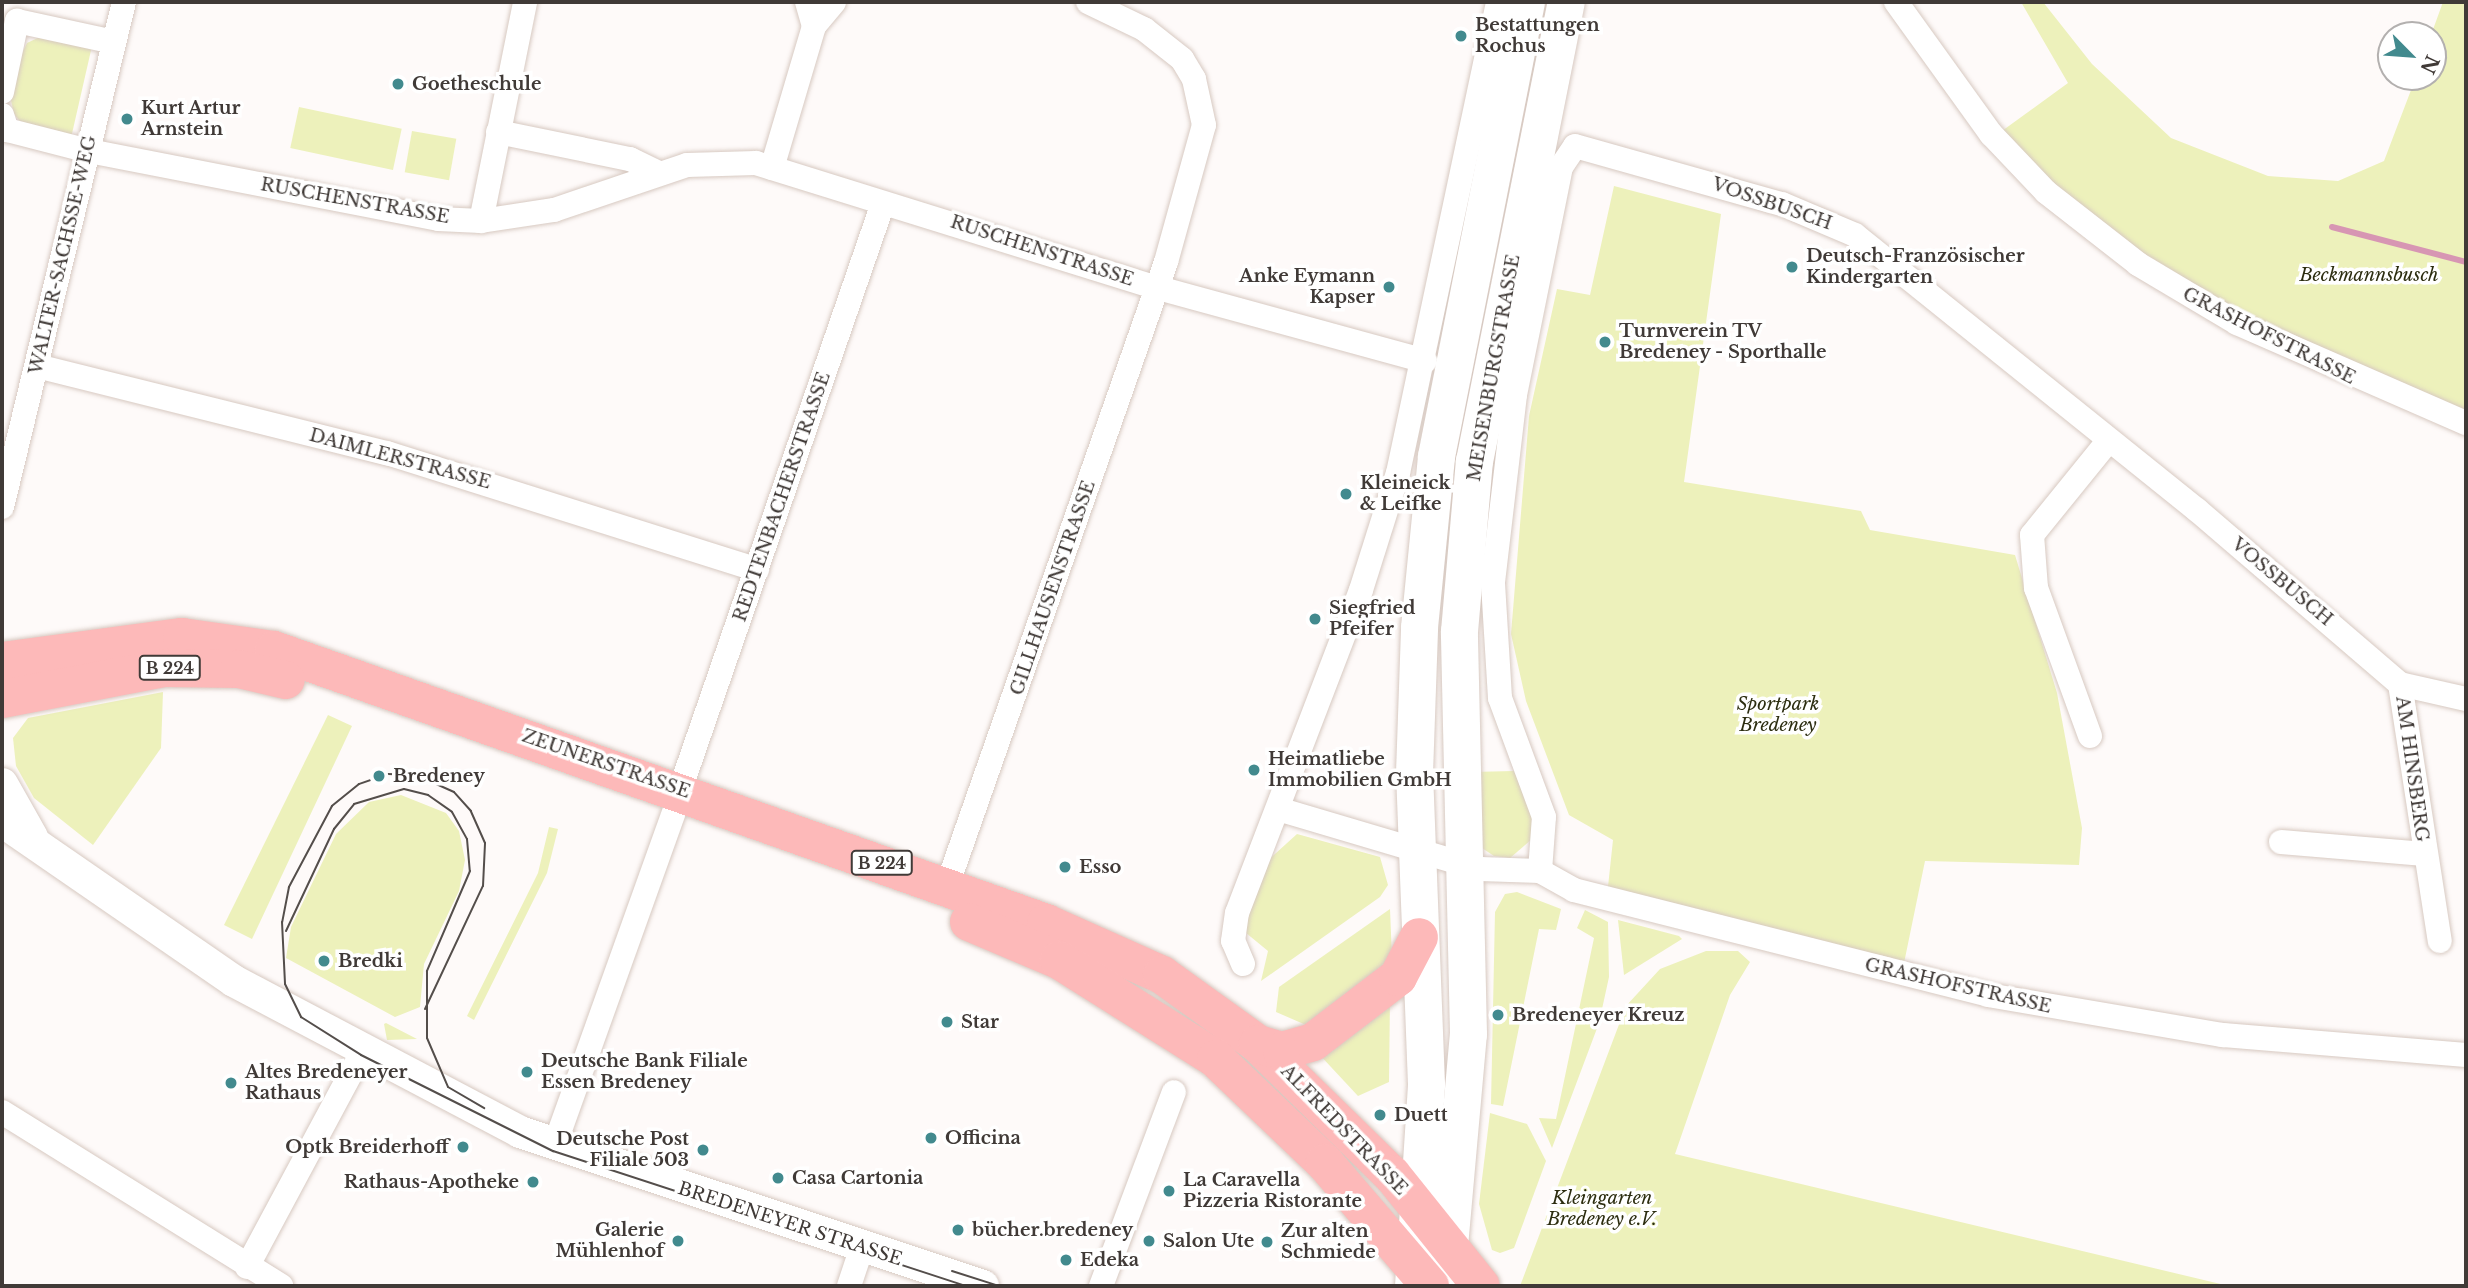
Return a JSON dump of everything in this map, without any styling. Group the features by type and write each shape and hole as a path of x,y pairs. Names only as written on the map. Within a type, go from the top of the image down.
{"main road":[{"path":"1421,1213 1426,1084 1419,937 1419,627 1436,456 1526,2"},
{"name":"MEISENBURGSTRASSE","path":"1430,1275 1468,1034 1461,864 1459,631 1474,461 1566,2"},
{"name":"ZEUNERSTRASSE","path":"2,661 137,640 228,639 677,802 1000,934 1059,960 1176,1031"},
{"name":"ZEUNERSTRASSE","path":"2,699 165,668 239,669 947,886 1130,959 1189,992"},
{"path":"1258,1044 1282,1051 1328,1032 1398,977 1419,937"},
{"name":"ALFREDSTRASSE","path":"1189,992 1258,1044 1392,1175 1421,1213 1430,1275"},
{"name":"ALFREDSTRASSE","path":"1176,1031 1249,1087 1430,1275 1481,1286"}],"street":[{"name":"WALTER-SACHSSE-WEG","path":"2,507 12,421 37,366 124,2"},
{"path":"481,221 525,2"},
{"path":"807,2 814,26"},
{"path":"772,168 814,26 834,2"},
{"name":"GILLHAUSENSTRASSE","path":"947,886 1154,287 1200,142 1201,104 1194,79 1167,44 1088,2"},
{"path":"1243,964 1233,941 1237,913 1361,590 1425,361 1498,2"},
{"name":"GRASHOFSTRASSE","path":"1896,2 1991,134 2046,192 2118,249 2237,323 2466,423"},
{"path":"2,92 9,14 114,42"},
{"name":"RUSCHENSTRASSE","path":"4,126 89,151 438,219 481,221 554,210 659,173 715,161 772,168 1154,287 1425,361"},
{"path":"498,132 630,159 659,173"},
{"name":"VOSSBUSCH","path":"1575,146 1835,224 2109,440 2400,684 2466,699"},
{"name":"MEISENBURGSTRASSE","path":"1540,871 1544,817 1500,698 1492,648 1493,582 1515,395 1561,167 1575,146"},
{"name":"REDTENBACHERSTRASSE","path":"554,1147 677,802 883,203"},
{"name":"DAIMLERSTRASSE","path":"37,366 387,453 757,570"},
{"path":"2090,736 2036,588 2032,536 2109,440"},
{"name":"AM HINSBERG","path":"2400,684 2440,941"},
{"name":"BREDENEYER STRASSE","path":"2,784 50,855"},
{"path":"1278,809 1461,864"},
{"name":"BREDENEYER STRASSE","path":"2,821 234,981 363,1051 554,1147 982,1286"},
{"name":"AM HINSBERG","path":"2281,842 2425,854"},
{"name":"GRASHOFSTRASSE","path":"1461,864 1540,871 1574,890 2071,1012 2304,1044 2466,1055"},
{"path":"247,1268 363,1051"},
{"path":"1101,1286 1174,1092"},
{"path":"2,1112 247,1268 281,1286"},
{"path":"849,1286 862,1247"}],"green space":[{"name":"Beckmannsbusch","path":"2021,2 2043,2 2092,64 2171,138 2268,176 2338,181 2384,161 2411,91 2447,91 2447,21 2436,21 2443,2 2466,2 2466,419 2185,292 1995,136 2068,83"},
{"path":"44,35 92,46 71,138 23,125 14,114 10,96 18,62 27,43"},
{"path":"299,107 402,129 393,170 290,148"},
{"path":"412,131 456,139 449,180 405,172"},
{"name":"Sportpark Bredeney","path":"1614,186 1721,214 1684,482 1861,511 1870,530 2015,555 2057,693 2082,828 2079,865 1925,861 1903,968 1607,896 1613,840 1569,815 1526,701 1511,634 1529,416 1557,289 1590,295"},
{"path":"163,692 161,748 93,845 34,798 16,766 13,738 28,718"},
{"path":"328,715 352,726 252,939 224,925"},
{"path":"1514,771 1534,815 1532,839 1510,858 1494,856 1482,848 1471,772"},
{"path":"401,795 446,813 459,831 465,860 459,891 424,964 420,1007 395,1017 286,958 291,927 336,834 369,802"},
{"path":"549,827 558,829 547,873 474,1020 467,1016 538,873"},
{"path":"1297,834 1380,857 1388,885 1380,897 1261,981 1268,951 1240,928 1266,862"},
{"path":"1517,892 1561,909 1556,930 1539,929 1503,1106 1491,1104 1495,912 1505,894"},
{"path":"1390,909 1392,958 1306,1025 1276,1012 1279,987"},
{"path":"1585,910 1608,922 1609,977 1599,1023 1552,1148 1539,1118 1556,1119 1594,938 1577,928"},
{"path":"1618,920 1679,936 1682,939 1624,975"},
{"name":"Kleingarten Bredeney e.V.","path":"1706,951 1738,951 1750,962 1730,995 1675,1154 2229,1286 1520,1286 1626,1006 1660,969"},
{"path":"1390,997 1389,1082 1358,1096 1317,1052"},
{"path":"386,1023 417,1039 387,1040"},
{"path":"1490,1113 1527,1124 1546,1161 1514,1248 1500,1253 1492,1250 1479,1204"}],"waterway":[{"path":"2332,227 2466,262"}],"tram line":[{"path":"425,1009 483,886 485,843 471,811 454,792 416,775 388,774 359,784 332,806 289,887 282,922 285,984 301,1017 361,1055 553,1151 965,1286"},
{"path":"286,931 334,829 354,804 404,789 428,795 452,812 467,839 470,871 427,971 427,1038 448,1087 484,1108"},
{"path":"952,1271 999,1286"}],"place":[{"name":"Bestattungen Rochus","path":"1461,36"},
{"name":"Goetheschule","path":"398,84"},
{"name":"Kurt Artur Arnstein","path":"127,119"},
{"name":"Deutsch-Französischer Kindergarten","path":"1792,267"},
{"name":"Anke Eymann Kapser","path":"1389,287"},
{"name":"Turnverein TV Bredeney - Sporthalle","path":"1605,342"},
{"name":"Kleineick & Leifke","path":"1346,494"},
{"name":"Siegfried Pfeifer","path":"1315,619"},
{"name":"Heimatliebe Immobilien GmbH","path":"1254,770"},
{"name":"Bredeney","path":"379,776"},
{"name":"Esso","path":"1065,867"},
{"name":"Bredki","path":"324,961"},
{"name":"Bredeneyer Kreuz","path":"1498,1015"},
{"name":"Star","path":"947,1022"},
{"name":"Deutsche Bank Filiale Essen Bredeney","path":"527,1072"},
{"name":"Altes Bredeneyer Rathaus","path":"231,1083"},
{"name":"Duett","path":"1380,1115"},
{"name":"Officina","path":"931,1138"},
{"name":"Optk Breiderhoff","path":"463,1147"},
{"name":"Deutsche Post Filiale 503","path":"703,1150"},
{"name":"Casa Cartonia","path":"778,1178"},
{"name":"Rathaus-Apotheke","path":"533,1182"},
{"name":"La Caravella Pizzeria Ristorante","path":"1169,1191"},
{"name":"bücher.bredeney","path":"958,1230"},
{"name":"Galerie Mühlenhof","path":"678,1241"},
{"name":"Salon Ute","path":"1149,1241"},
{"name":"Zur alten Schmiede","path":"1267,1242"},
{"name":"Edeka","path":"1066,1260"}]}
